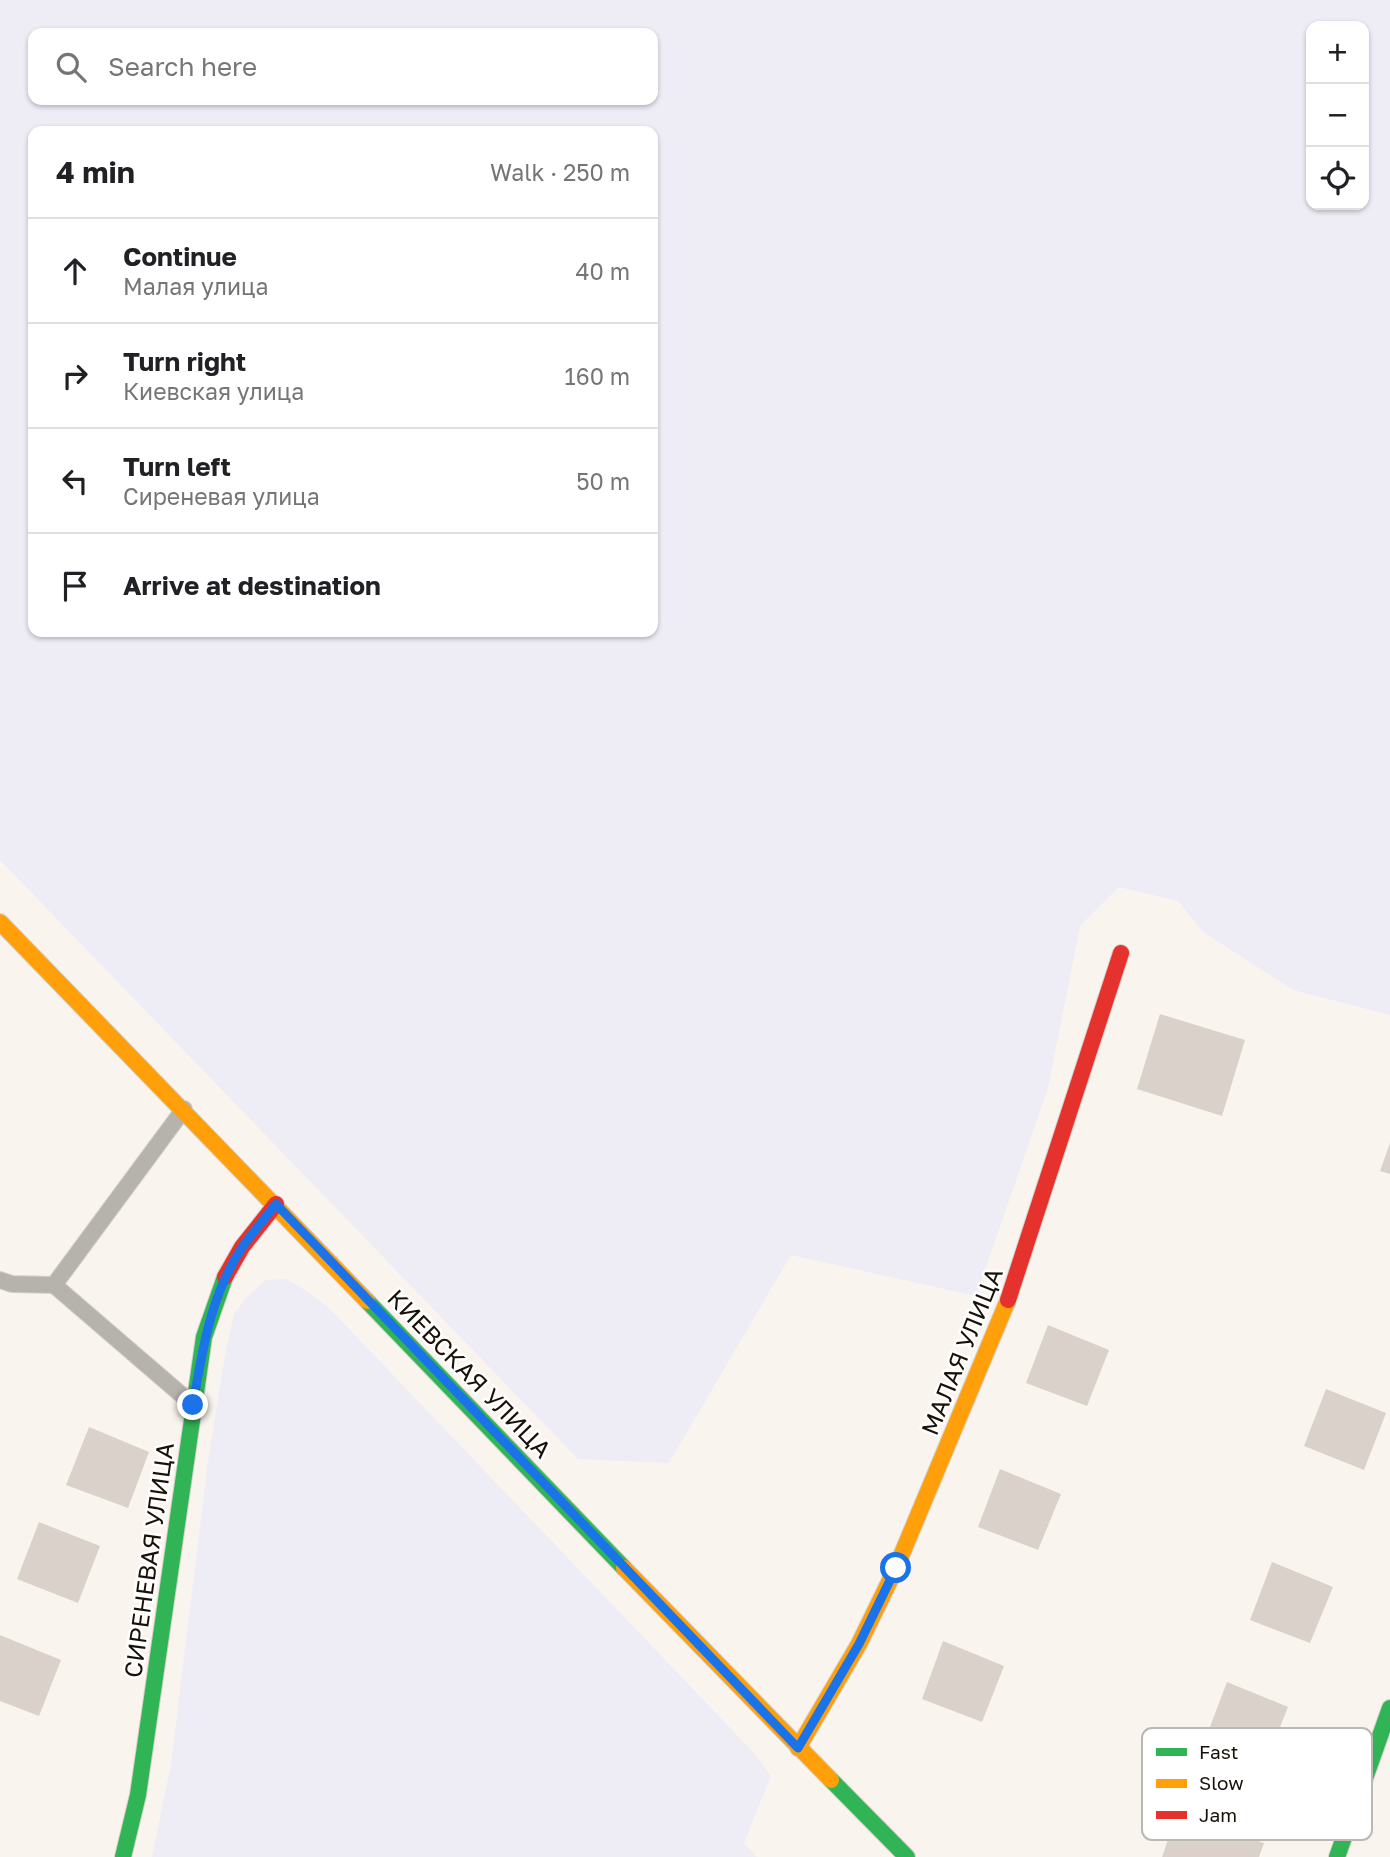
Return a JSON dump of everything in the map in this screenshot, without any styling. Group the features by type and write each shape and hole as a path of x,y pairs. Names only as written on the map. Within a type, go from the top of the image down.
{"street":[{"name":"КИЕВСКАЯ УЛИЦА","path":"0,922 276,1204 798,1748 907,1857"},
{"name":"МАЛАЯ УЛИЦА","path":"798,1748 859,1644 896,1568 1013,1287 1121,953"},
{"name":"СИРЕНЕВАЯ УЛИЦА","path":"123,1857 138,1795 204,1337 225,1278 242,1247 276,1204"},
{"path":"1372,1759 1390,1708"},
{"path":"1337,1857 1343,1840"}],"lane":[{"path":"54,1285 184,1110"},
{"path":"0,1280 12,1284 54,1285 193,1405"}],"shaded area":[{"path":"0,0 1390,0 1390,1015 1293,990 1203,932 1178,901 1119,887 1080,926 1048,1088 976,1296 791,1255 669,1463 578,1459 0,860"},
{"path":"287,1279 330,1309 756,1755 771,1776 744,1843 757,1857 152,1857 171,1764 208,1461 234,1314 247,1297 266,1280"}],"building":[{"path":"1160,1014 1245,1040 1222,1116 1137,1089"},
{"path":"1390,1143 1390,1174 1380,1171"},
{"path":"1048,1325 1109,1350 1087,1406 1026,1383"},
{"path":"1326,1389 1386,1413 1364,1470 1304,1446"},
{"path":"89,1427 149,1452 128,1508 66,1485"},
{"path":"1000,1469 1061,1494 1038,1550 978,1527"},
{"path":"39,1522 100,1546 78,1603 17,1579"},
{"path":"1272,1562 1333,1587 1310,1643 1250,1620"},
{"path":"0,1635 61,1660 39,1716 0,1701"},
{"path":"943,1641 1004,1666 982,1722 922,1699"},
{"path":"1227,1682 1288,1707 1280,1728 1210,1728"},
{"path":"1168,1840 1255,1840 1264,1843 1259,1857 1162,1857"}],"traffic: fast":[{"path":"123,1857 138,1795 204,1337 225,1277"},
{"path":"367,1301 624,1568"},
{"path":"1372,1759 1390,1708"},
{"path":"831,1780 907,1857"},
{"path":"1337,1857 1343,1840"}],"traffic: slow":[{"path":"0,922 367,1301"},
{"path":"798,1748 859,1644 896,1568 1008,1300"},
{"path":"624,1568 831,1780"}],"traffic: jam":[{"path":"1008,1300 1121,953"},
{"path":"225,1277 242,1247 276,1204"}],"route":[{"path":"193,1405 204,1337 225,1278 242,1247 276,1204 798,1748 859,1644 896,1568"}]}
